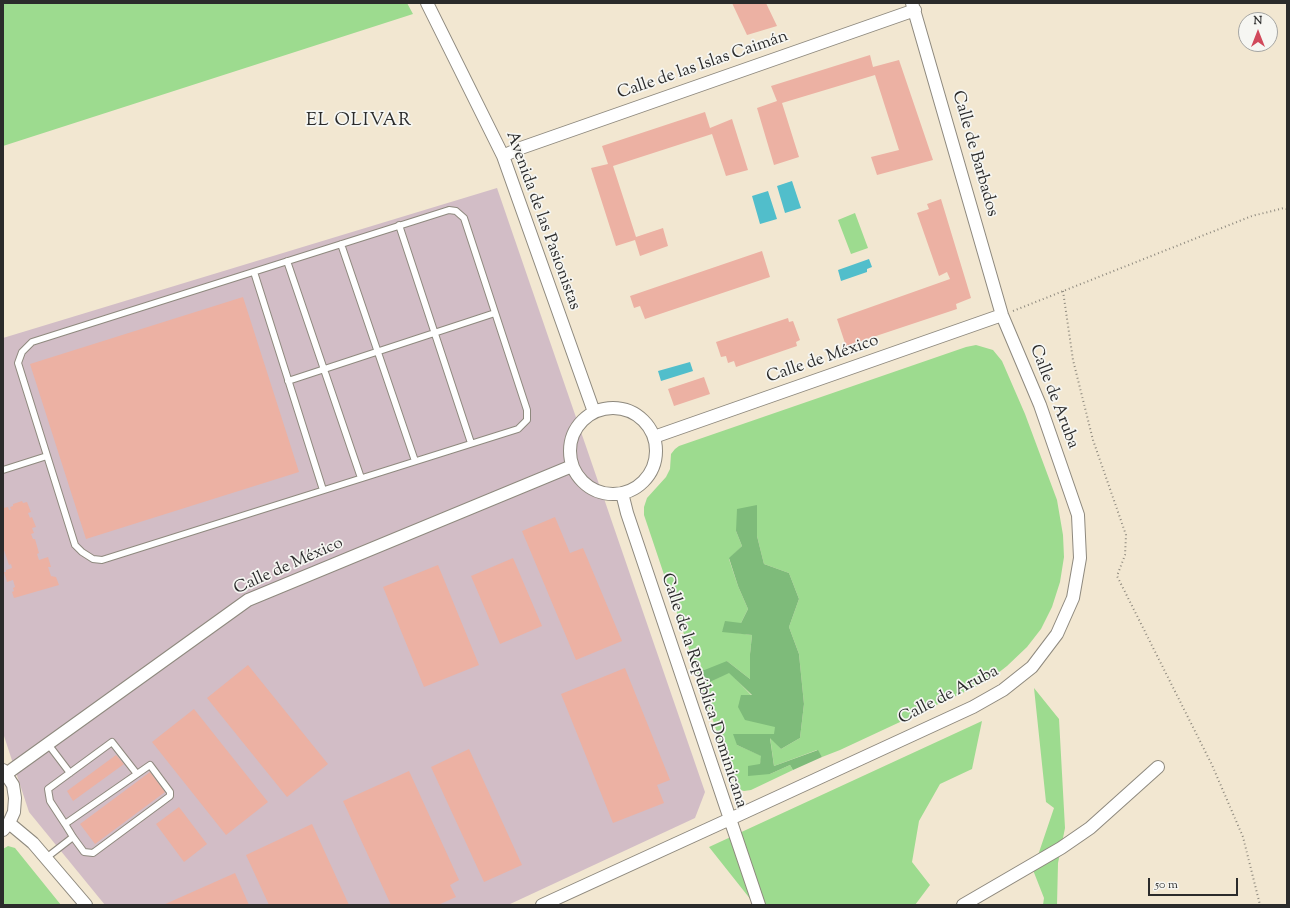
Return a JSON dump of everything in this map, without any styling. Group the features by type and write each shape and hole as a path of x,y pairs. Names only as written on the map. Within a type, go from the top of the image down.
{"street":[{"name":"Avenida de las Pasionistas","path":"427,3 503,156 594,412"},
{"name":"Calle de las Islas Caimán","path":"503,156 518,149 914,7"},
{"name":"Calle de Barbados","path":"914,7 1002,315"},
{"name":"Calle de México","path":"654,437 1002,315"},
{"name":"Calle de Aruba","path":"730,819 973,707 1003,690 1032,667 1057,634 1073,598 1080,558 1078,515 1040,405 1002,315"},
{"path":"608,408 622,408 636,414 647,424 654,437 656,451 654,466 647,478 636,488 622,493 610,494 597,492 586,486 578,477 572,466 569,453 570,440 575,429 583,419 594,412 608,408"},
{"name":"Calle de México","path":"5,772 48,744 248,600 572,466"},
{"name":"Calle de la República Dominicana","path":"542,905 730,819 627,513 622,493"},
{"path":"963,905 1061,848 1090,828 1158,767"},
{"path":"5,772 13,785 15,798 14,812 6,827 33,843 86,905"},
{"path":"730,819 759,905"}],"lane":[{"path":"449,210 456,211 464,218 527,410 527,420 518,429 102,560 93,559 82,552 75,545 18,363 22,352 32,342 341,244 449,210"},
{"path":"399,226 471,443"},
{"path":"341,244 415,461"},
{"path":"287,261 361,478"},
{"path":"254,272 323,490"},
{"path":"288,381 495,313"},
{"path":"3,470 47,456"},
{"path":"65,824 150,765 170,792 170,796 92,853 84,852 73,837 50,801 48,788 112,742 137,774"},
{"path":"48,744 70,773"},
{"path":"46,858 73,837"}],"path":[{"path":"1002,315 1252,216 1284,208 1287,209"},
{"path":"1063,291 1073,360 1092,433 1126,535 1125,555 1117,576 1212,765 1243,838 1260,905"}],"shaded area":[{"path":"497,188 705,792 695,818 508,905 105,905 29,812 3,733 3,338"}],"green space":[{"path":"3,3 407,3 413,14 3,146"},
{"path":"855,213 868,248 851,254 838,220"},
{"path":"976,345 993,350 1002,361 1025,414 1057,500 1063,535 1064,557 1060,582 1052,607 1041,629 1027,647 988,681 840,750 822,757 817,750 774,766 770,737 781,749 800,738 804,704 799,654 789,627 799,599 789,573 764,564 757,536 757,505 736,531 742,546 729,559 748,609 741,623 722,631 752,635 750,679 727,661 710,682 729,672 752,696 741,695 775,726 775,734 737,745 762,756 760,764 770,774 790,765 793,770 751,790 740,790 735,786 644,515 644,507 647,498 666,477 670,469 671,454 679,446 966,347"},
{"path":"757,505 757,536 764,564 789,573 799,599 789,627 799,654 804,704 800,738 781,749 770,738 774,766 818,750 822,757 793,770 790,765 770,774 748,776 748,766 760,764 761,756 737,745 733,734 774,734 775,727 745,720 738,707 741,695 752,695 729,673 710,682 697,673 727,661 750,679 752,635 722,632 725,621 741,623 748,609 738,586 729,558 742,546 736,531 737,509"},
{"path":"1034,688 1059,719 1065,828 1058,863 1057,905 1043,905 1044,898 1033,870 1054,808 1046,802"},
{"path":"982,721 972,769 940,784 919,821 912,862 930,885 915,905 755,905 709,847"},
{"path":"8,846 15,848 61,905 3,905 3,849"}],"water":[{"path":"792,181 801,208 785,213 777,186"},
{"path":"768,191 777,219 760,224 752,196"},
{"path":"869,259 872,267 867,269 867,272 841,281 838,270"},
{"path":"690,362 693,371 661,381 658,371"}],"building":[{"path":"732,3 766,3 777,26 747,35"},
{"path":"870,55 873,67 899,60 933,160 877,175 871,157 899,150 875,75 782,103 799,157 774,165 757,108 777,101 771,86"},
{"path":"705,112 710,128 732,119 748,170 726,176 712,134 613,166 636,237 663,228 668,246 640,256 635,240 616,246 591,168 608,164 602,146"},
{"path":"941,199 971,298 956,304 957,309 846,346 837,319 950,279 947,272 939,276 917,213 929,209 927,204"},
{"path":"762,251 770,277 645,319 640,306 634,308 630,296"},
{"path":"243,297 299,472 86,539 30,364"},
{"path":"788,318 789,322 793,321 800,340 796,342 797,346 736,367 734,361 728,363 726,356 721,357 716,342"},
{"path":"704,377 710,394 674,406 668,389"},
{"path":"22,501 23,503 27,502 31,512 28,513 30,518 32,517 36,527 32,528 34,533 31,534 33,539 35,539 39,553 37,554 39,560 48,557 51,567 48,567 51,576 56,577 59,585 14,598 12,592 14,591 13,588 15,587 13,580 7,582 4,572 12,568 11,564 9,565 4,550 3,551 3,508 8,507 9,510 11,510 10,507 13,506 13,504"},
{"path":"555,517 570,553 583,548 622,641 576,660 522,531"},
{"path":"513,558 542,626 500,644 471,576"},
{"path":"438,565 479,665 424,687 383,587"},
{"path":"248,665 328,764 287,797 207,698"},
{"path":"625,668 670,780 657,785 664,803 613,823 561,694"},
{"path":"194,709 268,802 226,835 152,742"},
{"path":"469,749 522,865 484,882 431,767"},
{"path":"116,755 124,764 73,801 67,791"},
{"path":"409,771 459,880 450,885 456,897 438,905 391,905 343,801"},
{"path":"150,772 165,792 95,844 80,824"},
{"path":"179,807 207,844 184,862 156,824"},
{"path":"312,824 349,905 269,905 246,855"},
{"path":"235,873 249,905 163,905"}],"district":[{"name":"EL OLIVAR","path":"359,122"}]}
